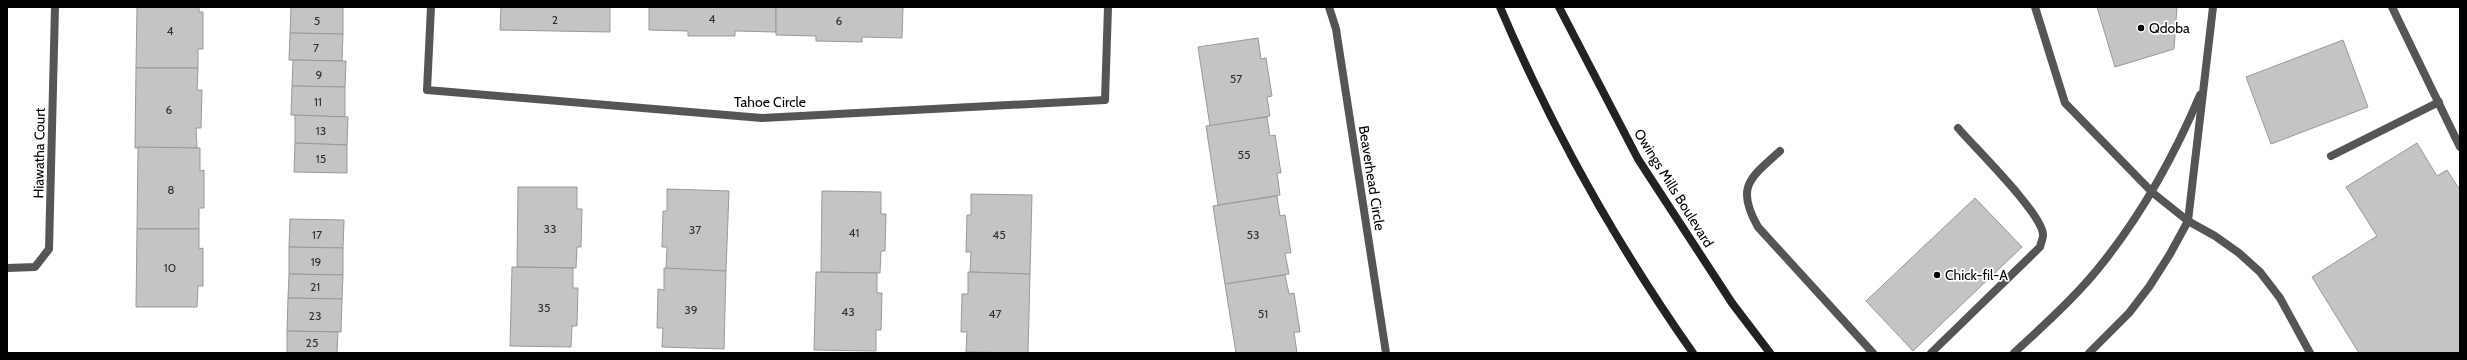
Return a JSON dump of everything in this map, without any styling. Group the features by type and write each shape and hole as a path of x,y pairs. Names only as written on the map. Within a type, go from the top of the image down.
{"main road":[{"path":"1500,7 1544,104 1571,156 1644,278 1693,353"},
{"name":"Owings Mills Boulevard","path":"1558,7 1638,159 1732,303 1770,353"}],"street":[{"name":"Hiawatha Court","path":"7,268 35,267 49,249 55,7"},
{"name":"Tahoe Circle","path":"431,7 427,90 762,118 1105,100 1108,7"},
{"name":"Beaverhead Circle","path":"1329,7 1336,28 1386,353"},
{"path":"2036,7 2065,103 2153,193 2188,221 2215,236 2260,272 2280,298 2310,353"},
{"path":"2089,353 2129,312 2149,287 2170,254 2188,221 2194,158 2205,84 2213,7"},
{"path":"2392,7 2440,102 2455,140 2460,147"},
{"path":"2014,353 2105,261 2153,193 2180,142 2205,84"},
{"path":"2331,156 2440,102"},
{"path":"1931,353 2040,247 2043,234 2039,222 2027,205 1958,128"},
{"path":"1780,151 1752,176 1746,193 1747,208 1758,227 1873,353"}],"building":[{"path":"137,7 199,7 199,12 203,12 203,49 198,49 198,68 136,68"},
{"path":"291,7 343,7 343,34 290,33"},
{"path":"501,7 610,7 610,32 500,30"},
{"path":"649,7 776,7 776,32 735,31 735,36 688,36 688,31 649,30"},
{"path":"776,7 903,7 902,38 862,37 862,42 816,41 816,36 776,35"},
{"path":"2097,7 2177,7 2174,49 2115,67"},
{"path":"290,33 343,34 342,61 289,60"},
{"path":"1258,38 1261,59 1266,58 1272,96 1267,97 1270,116 1210,126 1198,47"},
{"path":"2343,40 2368,107 2271,144 2246,77"},
{"path":"293,60 346,61 345,87 292,86"},
{"path":"136,68 198,68 197,90 202,90 201,128 196,128 197,148 135,148"},
{"path":"292,86 345,87 345,117 291,115"},
{"path":"295,115 348,117 347,145 295,143"},
{"path":"1267,117 1270,136 1275,135 1281,173 1277,173 1280,195 1218,205 1206,126"},
{"path":"295,143 347,145 347,173 294,172"},
{"path":"2417,143 2437,176 2447,170 2460,190 2460,353 2359,353 2312,277 2377,236 2346,187"},
{"path":"138,147 200,148 200,171 204,170 204,208 199,208 199,229 137,229"},
{"path":"518,187 577,187 577,209 582,209 581,247 577,247 576,268 517,267"},
{"path":"667,189 729,191 726,271 666,269 667,247 662,247 663,211 667,211"},
{"path":"822,191 881,192 881,214 886,214 885,251 881,251 880,273 821,272"},
{"path":"971,194 1032,195 1030,274 970,272 971,252 966,252 967,215 971,215"},
{"path":"1277,196 1280,216 1285,215 1291,253 1285,253 1289,274 1225,284 1213,206"},
{"path":"1975,198 2022,247 1913,351 1866,301"},
{"path":"290,219 344,220 343,248 289,247"},
{"path":"137,229 199,229 199,249 203,248 203,286 198,286 197,307 136,307"},
{"path":"289,247 343,248 343,275 289,274"},
{"path":"512,267 573,268 573,288 578,288 577,326 572,326 571,347 510,346"},
{"path":"664,268 726,271 724,349 662,347 663,328 657,328 658,289 664,290"},
{"path":"816,272 877,273 877,293 882,293 881,330 876,330 876,351 814,350"},
{"path":"968,272 1030,274 1028,353 966,352 967,332 961,332 962,294 968,294"},
{"path":"289,274 343,275 342,299 288,298"},
{"path":"1285,275 1289,294 1294,293 1300,332 1294,332 1297,353 1236,353 1225,284"},
{"path":"288,298 342,299 341,332 287,331"},
{"path":"287,331 338,332 337,353 287,353"}],"place":[{"name":"Qdoba","path":"2141,28"},
{"name":"Chick-fil-A","path":"1937,275"}]}
